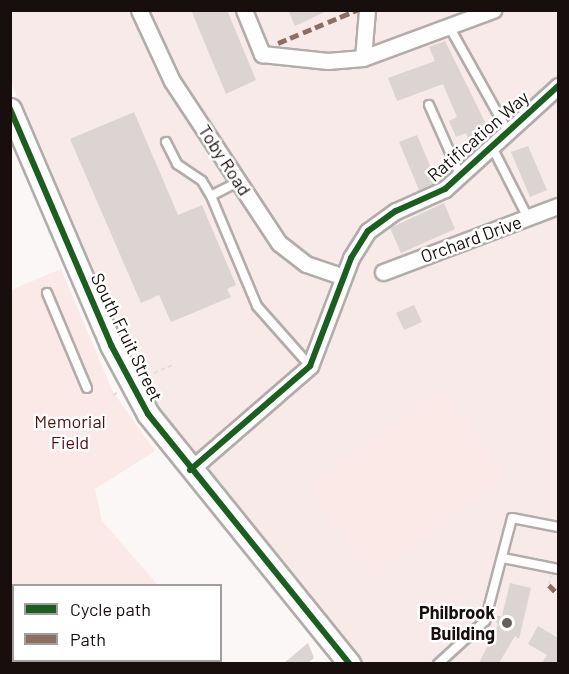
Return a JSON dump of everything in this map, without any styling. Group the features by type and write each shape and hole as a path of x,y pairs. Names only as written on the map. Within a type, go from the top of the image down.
{"street":[{"name":"Toby Road","path":"139,10 172,81 238,182 291,256 343,277"},
{"path":"244,10 262,54 363,58 450,28 493,10"},
{"path":"363,58 367,10"},
{"name":"Ratification Way","path":"190,470 310,366 343,277 358,244 381,219 445,189 507,130 558,86"},
{"name":"South Fruit Street","path":"10,109 111,345 148,414 190,470 350,663"},
{"name":"Orchard Drive","path":"383,272 558,206"}],"lane":[{"path":"450,28 507,130"},
{"path":"429,105 460,175"},
{"path":"166,142 177,164 202,181 211,196 257,306 310,366"},
{"path":"491,145 528,218"},
{"path":"211,196 238,182"},
{"path":"47,293 87,388"},
{"path":"438,663 485,621 512,518 558,527"},
{"path":"503,558 558,569"}],"path":[{"path":"157,371 175,364"}],"shaded area":[{"path":"10,11 558,11 558,663 364,663 210,479 134,374 11,82"}],"green space":[{"name":"Memorial Field","path":"61,269 113,392 155,451 95,489 102,521 157,584 12,584 12,662 210,663 11,664 11,290"},
{"path":"441,388 507,477 373,577 306,488"}],"building":[{"path":"191,10 227,10 256,80 226,94"},
{"path":"288,10 329,10 295,26"},
{"path":"445,41 489,130 468,139 466,133 456,137 449,121 457,117 443,84 397,101 388,78 435,61 429,47"},
{"path":"134,112 178,215 202,205 236,285 227,289 231,297 171,322 159,295 141,303 70,139"},
{"path":"417,135 437,182 419,190 399,142"},
{"path":"528,146 547,190 530,197 511,152"},
{"path":"444,203 455,229 401,253 390,228"},
{"path":"414,305 422,322 404,330 396,313"},
{"name":"Philbrook Building","path":"510,583 531,588 519,639 515,636 499,663 479,663 498,625 493,616 502,616"},
{"path":"538,626 558,638 558,663 542,663 547,655 528,644"},
{"path":"308,643 314,658 308,663 284,663"}],"marked path":[{"path":"278,43 357,10"},
{"path":"549,585 558,594"},
{"path":"14,664 20,662"}],"cycle path":[{"path":"190,470 310,366 351,258 368,231 396,211 445,189 558,86"},
{"path":"10,109 111,345 148,414 350,664"}],"place":[{"name":"Philbrook Building","path":"507,623"}]}
